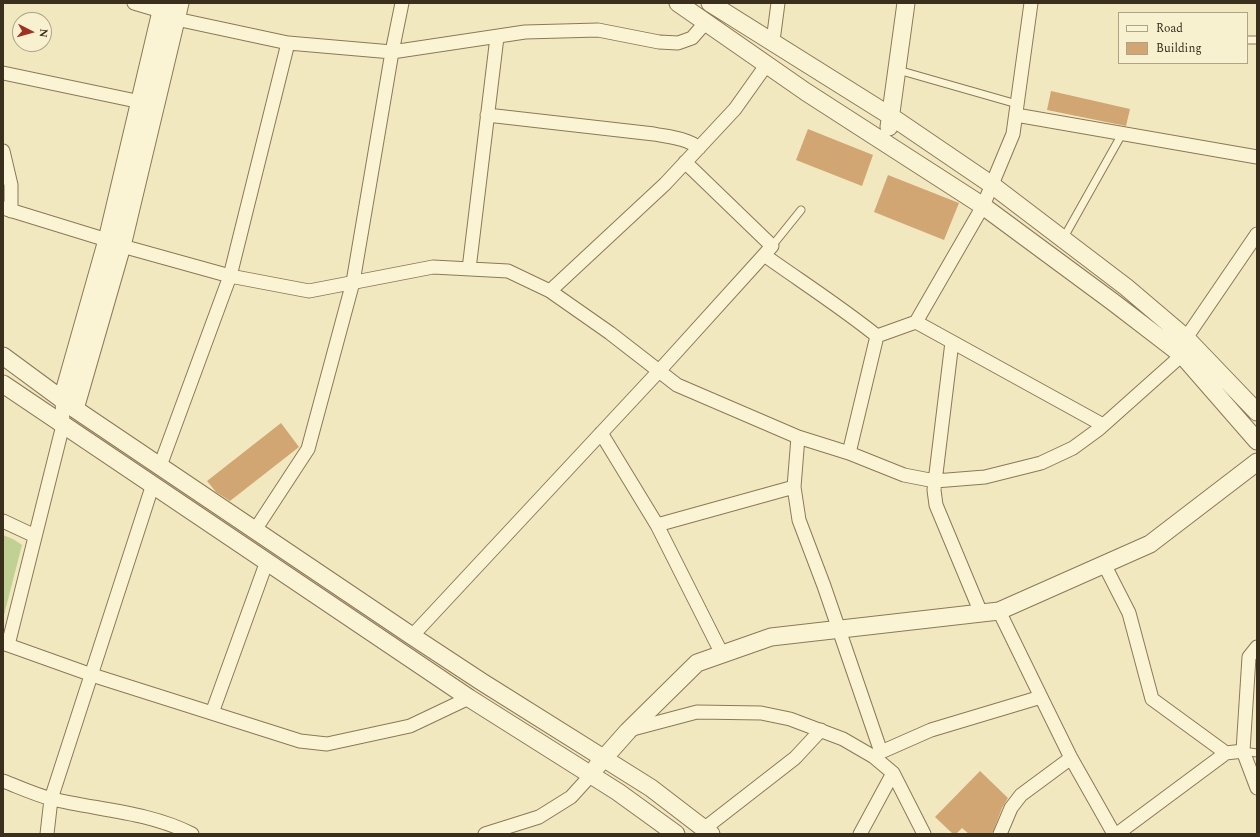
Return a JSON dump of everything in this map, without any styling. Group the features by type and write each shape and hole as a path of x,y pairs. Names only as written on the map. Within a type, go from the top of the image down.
{"street":[{"path":"115,243 141,102 162,7 134,3"},
{"path":"180,3 115,243 68,404 64,425 6,644 92,675 300,741 327,744 410,726 469,698"},
{"path":"255,530 308,449 353,282 392,52 402,3"},
{"path":"678,3 885,143 983,206 1182,355 1257,441"},
{"path":"710,3 773,41 892,117 992,185 1126,287 1186,338 1257,412"},
{"path":"773,41 778,3"},
{"path":"885,143 892,117 906,3"},
{"path":"877,336 916,322 983,206 1013,134 1031,3"},
{"path":"176,20 288,43 392,52 525,32 598,30 659,42 678,43 692,38 706,22"},
{"path":"469,269 497,37"},
{"path":"160,466 230,276 288,43"},
{"path":"550,291 665,184 734,109 767,64"},
{"path":"3,72 141,102"},
{"path":"1016,110 1122,134 1257,157"},
{"path":"487,116 654,134 679,138 694,144 699,148"},
{"path":"3,151 11,185 7,210 230,276 309,291 433,267 508,271 550,291 610,333 677,385 798,437 849,453 904,475 934,481 985,477 1041,463 1073,448 1103,425 1182,355"},
{"path":"685,162 768,251 815,292 846,312 877,336"},
{"path":"1186,338 1257,234"},
{"path":"412,636 659,371 768,251"},
{"path":"916,322 1103,425"},
{"path":"849,453 877,336"},
{"path":"952,342 934,481 936,505 981,613"},
{"path":"3,356 68,404 412,636 482,682 651,788 708,831 795,758 821,730"},
{"path":"3,384 469,698 636,804 676,834"},
{"path":"601,433 657,525 722,654"},
{"path":"798,437 794,488 798,520 838,629 878,754 893,773 924,834"},
{"path":"486,834 539,817 571,797 591,775 603,757 697,663 771,637 999,611 1105,566 1150,544 1257,462"},
{"path":"47,834 51,799 153,484"},
{"path":"657,525 794,488"},
{"path":"3,521 35,536"},
{"path":"212,713 267,561"},
{"path":"1105,566 1129,613 1152,699 1226,753"},
{"path":"999,611 1071,758 1114,834"},
{"path":"1257,646 1250,657 1244,751 1257,788"},
{"path":"628,731 697,712 761,713 790,719 821,730 878,754 931,730 1041,697"},
{"path":"1117,834 1226,753 1244,751"},
{"path":"1000,834 1011,808 1021,795 1071,758"},
{"path":"860,834 893,773"},
{"path":"3,781 51,799 137,815 178,827 192,834"}],"lane":[{"path":"898,70 1016,110"},
{"path":"1063,239 1122,134"},
{"path":"768,251 801,210"},
{"path":"1244,751 1257,753"}],"green space":[{"path":"3,535 22,545 3,619"}],"building":[{"path":"1051,91 1130,109 1126,126 1047,110"},
{"path":"808,129 873,155 862,186 796,160"},
{"path":"888,175 959,203 944,240 874,212"},
{"path":"281,423 299,447 230,501 216,492 207,481"},
{"path":"980,771 1008,798 1002,808 992,834 969,834 962,828 956,834 953,834 935,817"}]}
